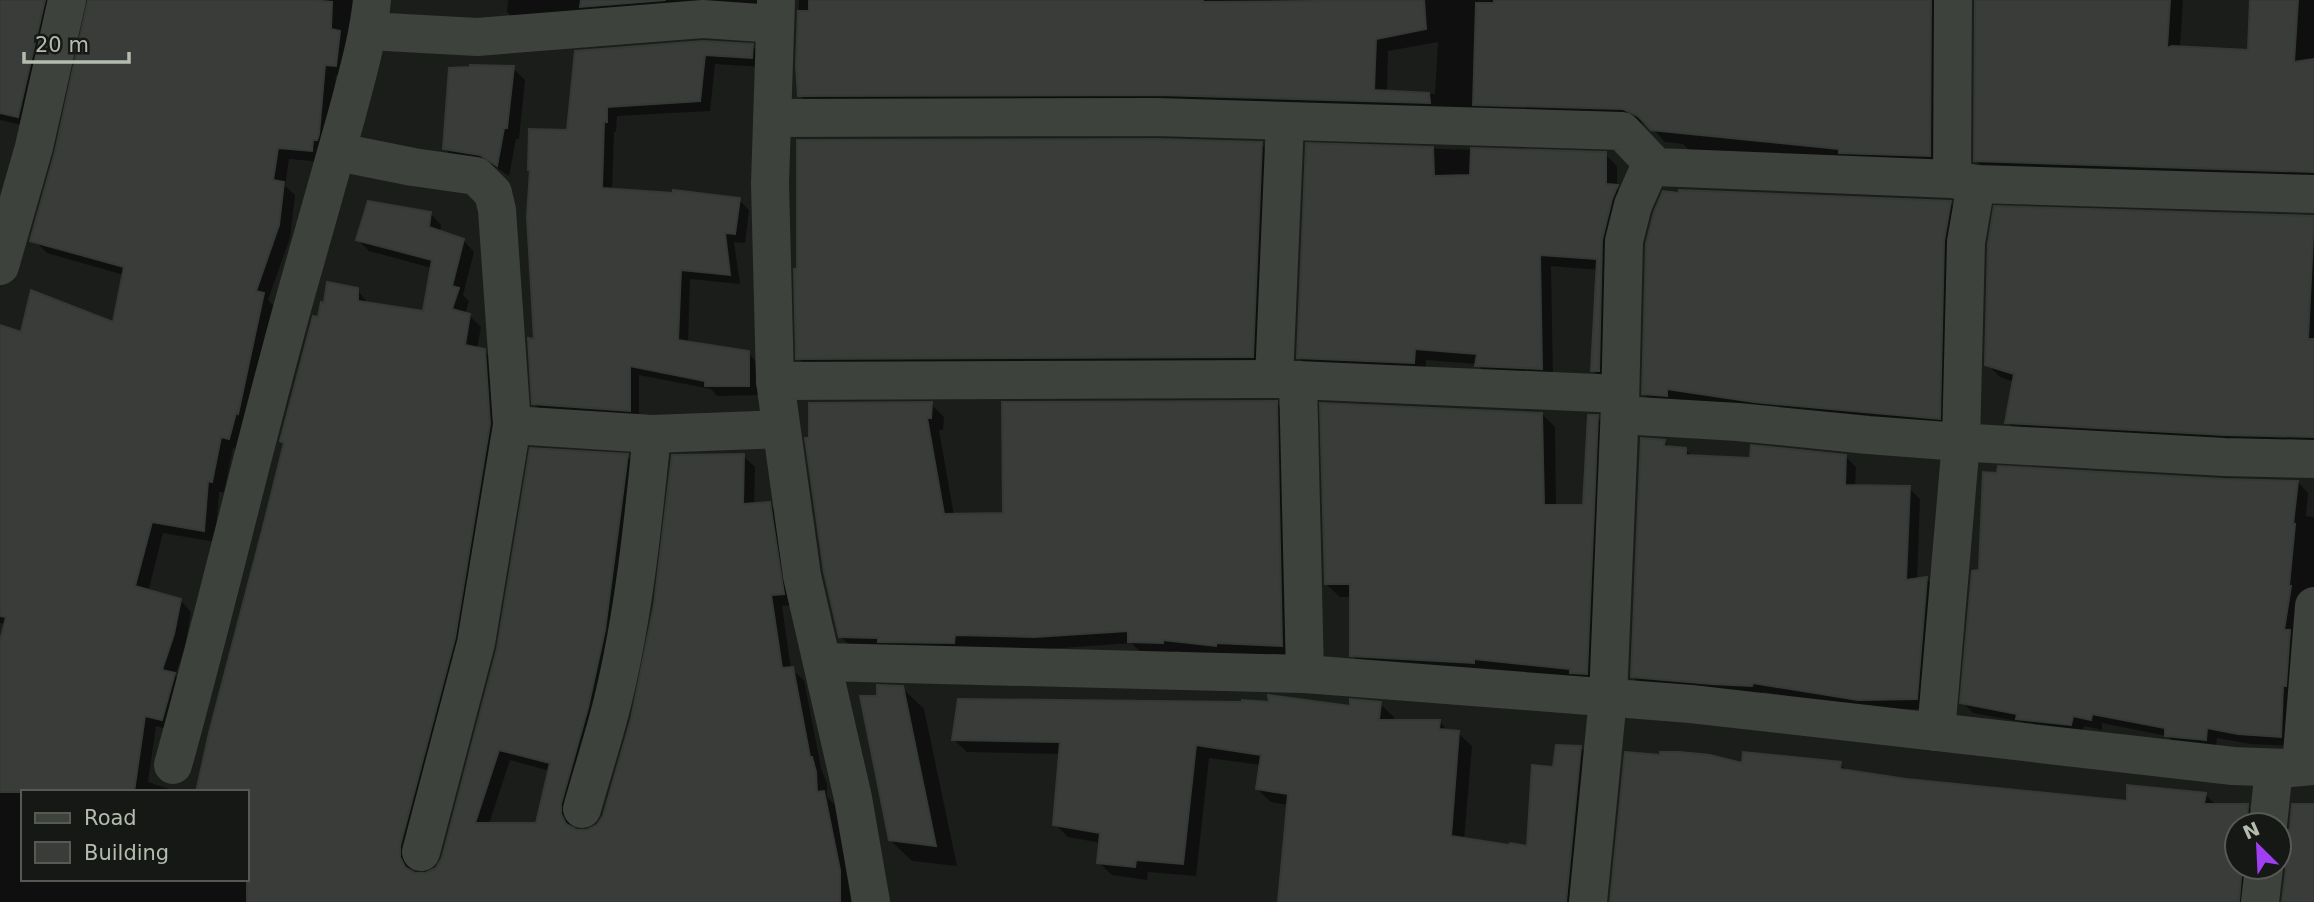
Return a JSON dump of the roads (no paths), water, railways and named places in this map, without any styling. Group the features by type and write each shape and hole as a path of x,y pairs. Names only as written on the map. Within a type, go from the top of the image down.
{"street":[{"path":"0,266 34,147 67,0"},
{"path":"1936,732 1961,442 1966,242 1953,0"},
{"path":"173,765 209,637 251,457 317,215 338,152 370,16 477,37 775,12 771,269 775,381 802,576 853,798 871,902"},
{"path":"772,118 1157,117 1622,131 1656,167"},
{"path":"1285,121 1286,380 1305,674"},
{"path":"338,152 477,176 493,193 497,210 512,425 476,643 421,852"},
{"path":"1588,902 1608,698 1624,241 1633,205 1648,171 1656,167 2314,194"},
{"path":"775,381 1286,380 1620,404 1738,422 1855,434 2224,457 2314,459"},
{"path":"512,425 653,434 781,429"},
{"path":"582,809 613,700 625,642 653,434"},
{"path":"2275,811 2296,766 2314,606"},
{"path":"822,662 1305,674 1691,704 2234,766 2296,766"},
{"path":"2260,902 2262,881"}]}
